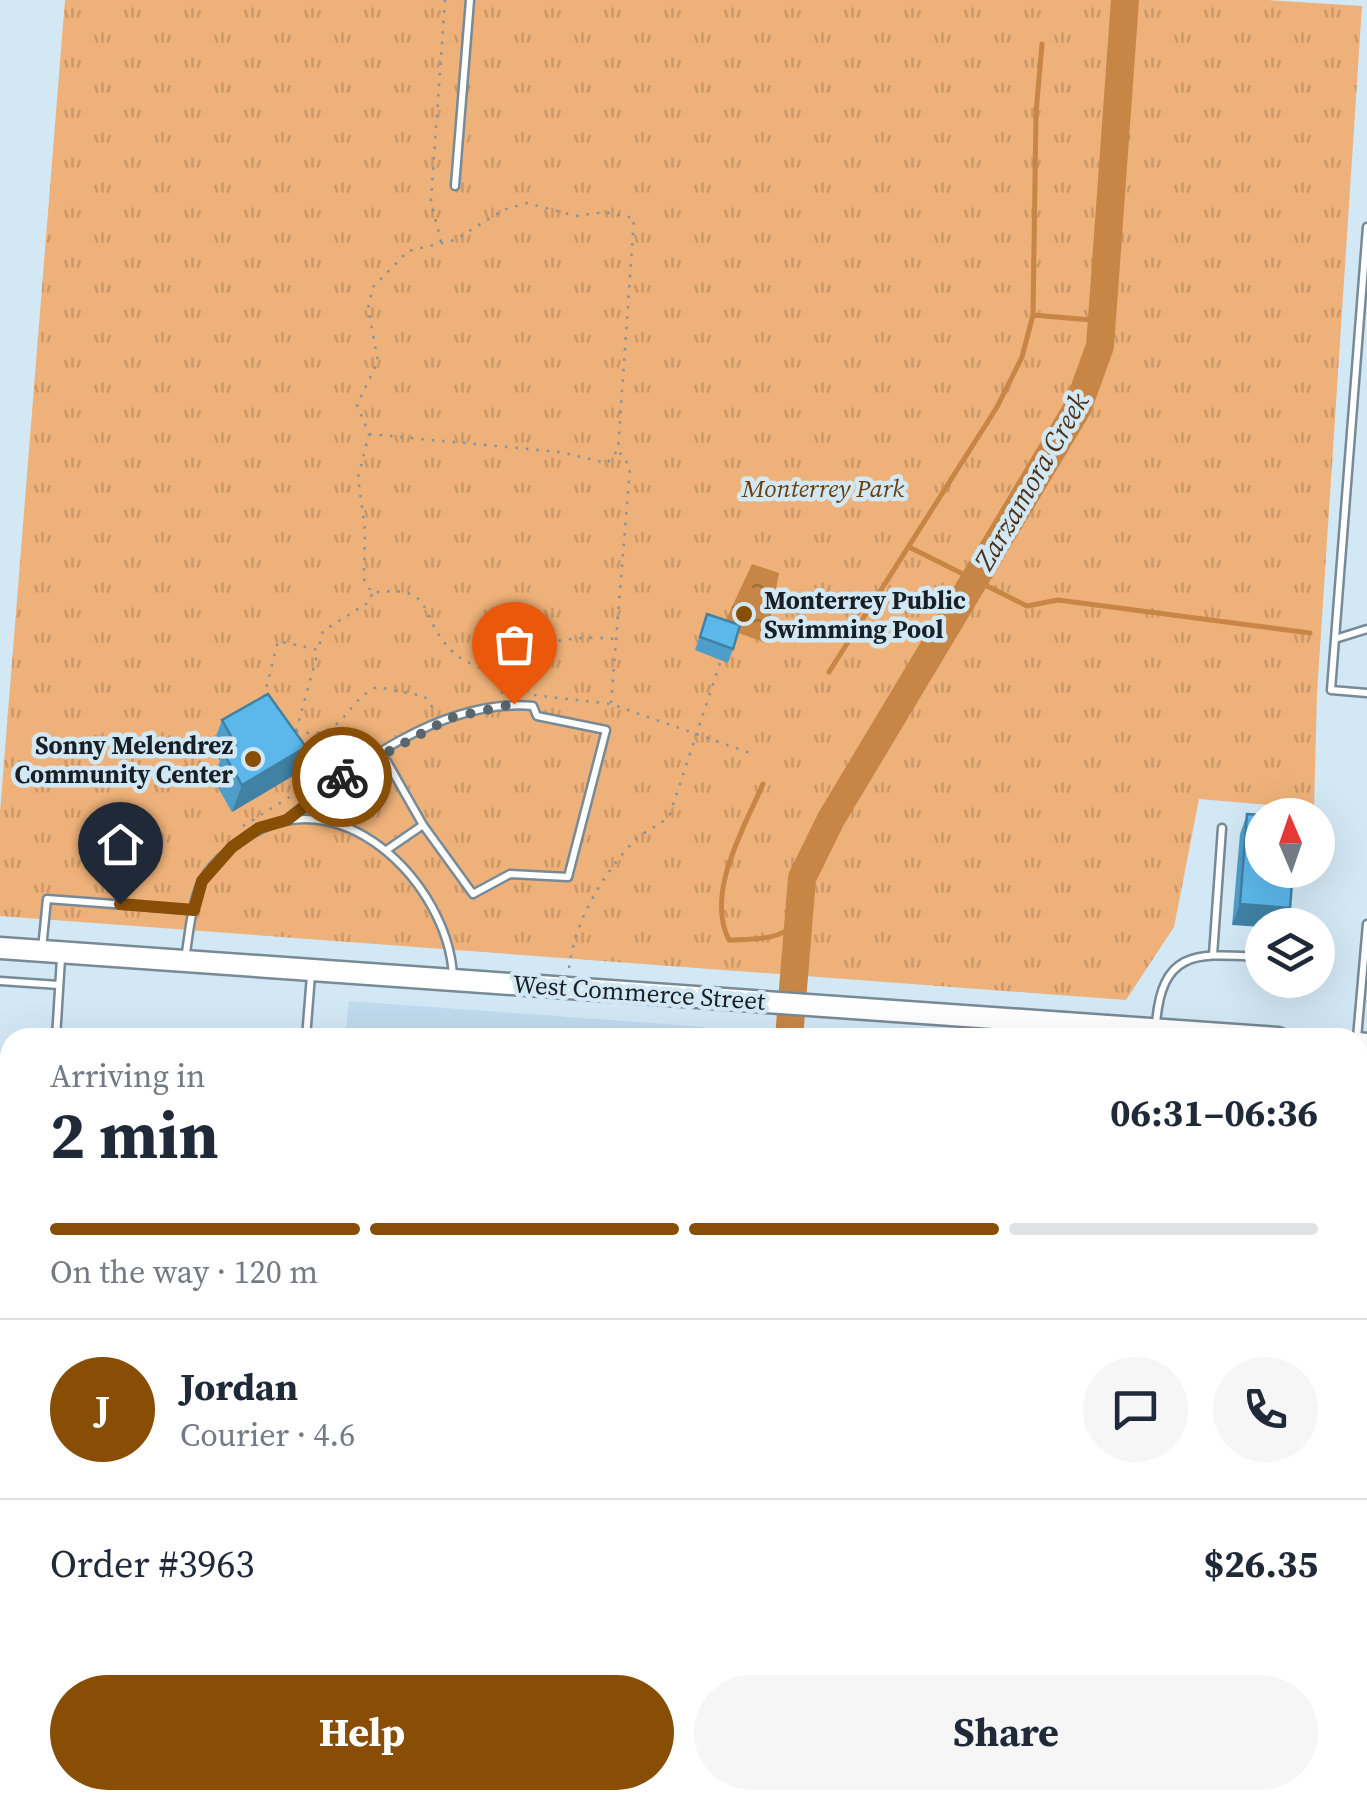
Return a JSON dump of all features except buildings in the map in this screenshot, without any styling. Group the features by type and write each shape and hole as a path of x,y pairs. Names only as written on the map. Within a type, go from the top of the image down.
{"main road":[{"name":"West Commerce Street","path":"0,948 1141,1028"}],"lane":[{"path":"454,186 470,0"},
{"path":"1367,227 1331,690 1367,693"},
{"path":"1354,395 1367,401"},
{"path":"1335,639 1367,629"},
{"path":"287,820 382,753 450,718 514,704 533,706 537,716 606,730 568,877 510,874 473,894 423,825 382,753"},
{"path":"185,960 202,881 232,847 259,828 287,820 324,818 388,849 452,944 454,979"},
{"path":"388,849 423,825"},
{"path":"1212,955 1222,828"},
{"path":"57,1028 60,985 46,899 194,910"},
{"path":"1358,1028 1367,924"},
{"path":"1155,1028 1158,990 1170,972 1194,954 1245,956"},
{"path":"307,1028 312,969"},
{"path":"0,981 60,985"}],"path":[{"path":"441,243 432,201 445,0"},
{"path":"292,743 323,632 369,602 372,593 364,579 365,530 358,478 368,434 358,405 378,361 368,308 373,287 408,251 471,232 503,210 527,204 576,216 605,212 634,218 618,450 607,463 560,452 368,434"},
{"path":"611,704 630,467 618,450"},
{"path":"372,593 402,589 419,596 453,653 504,677"},
{"path":"502,695 504,677 515,663 552,640 617,639"},
{"path":"264,699 278,641 318,650"},
{"path":"569,968 574,934 590,904 633,841 660,826 670,814 721,660"},
{"path":"296,731 321,731 340,724 356,699 378,687 424,696 436,714 450,709"},
{"path":"521,695 611,704 753,754"},
{"path":"241,827 340,766"},
{"path":"296,770 312,799"}],"shaded area":[{"path":"349,1001 705,1027 705,1028 346,1028"}],"green space":[{"name":"Monterrey Park","path":"65,0 1268,0 1362,6 1317,694 1314,798 1245,798 1245,803 1199,799 1174,927 1126,1000 0,916 0,812"}],"water":[{"path":"752,564 779,573 767,637 761,641 727,629 724,624"}],"waterway":[{"name":"Zarzamora Creek","path":"790,1028 802,878 831,819 1078,407 1100,346 1125,0"},
{"path":"829,672 997,407 1022,357 1033,315 1036,113 1042,44"},
{"path":"1033,315 1103,321"},
{"path":"909,547 1027,606 1058,600 1310,633"},
{"path":"763,784 730,861 724,882 723,922 729,940 773,936 796,924"}],"way so far":[{"path":"342,777 405,739 450,718 514,704"}],"place":[{"name":"Monterrey Public Swimming Pool","path":"744,614"},
{"name":"Sonny Melendrez Community Center","path":"253,759"}],"route":[{"path":"120,904 194,910 202,881 232,847 259,828 287,820 342,777"}]}
